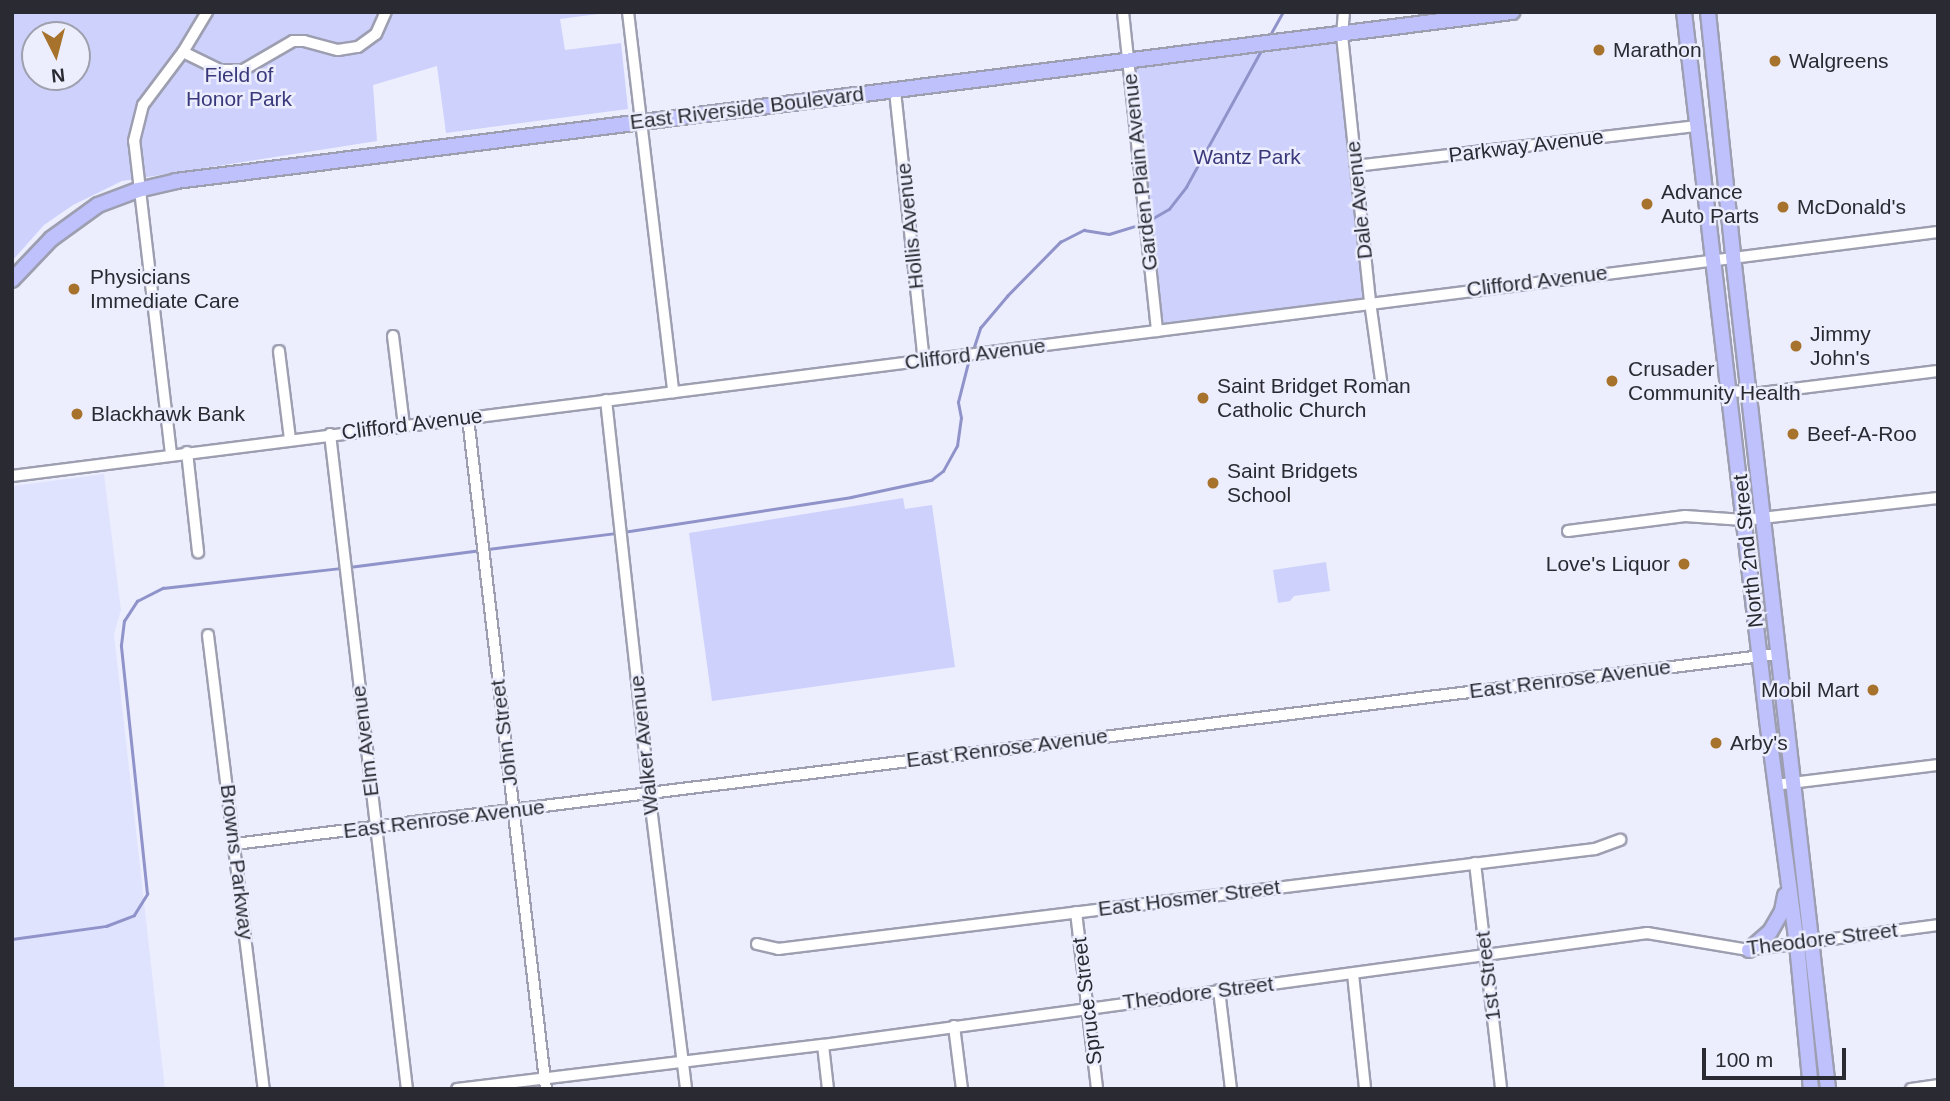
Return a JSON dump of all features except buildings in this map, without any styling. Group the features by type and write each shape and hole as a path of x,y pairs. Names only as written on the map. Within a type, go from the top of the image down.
{"main road":[{"name":"East Riverside Boulevard","path":"12,280 71,222 98,205 138,190 176,181 1512,12"},
{"name":"North 2nd Street","path":"1684,12 1759,656 1797,944 1811,1089"},
{"name":"North 2nd Street","path":"1708,12 1733,256 1828,1089"},
{"path":"1701,167 1724,165"},
{"path":"1749,950 1770,932 1776,922 1784,902 1787,883"}],"street":[{"path":"171,454 134,141 143,105 183,52 207,12"},
{"path":"183,52 194,60 220,70 243,70 293,41 304,41 338,50 358,47 376,34 386,12"},
{"path":"628,12 673,392"},
{"name":"Garden Plain Avenue","path":"1123,12 1157,331"},
{"name":"Dale Avenue","path":"1344,12 1342,35 1370,302 1382,387"},
{"name":"Hollis Avenue","path":"895,91 924,361"},
{"name":"Parkway Avenue","path":"1356,166 1697,125"},
{"name":"Clifford Avenue","path":"12,476 1938,232"},
{"path":"394,336 404,425"},
{"path":"279,351 290,439"},
{"path":"1729,391 1761,393 1938,371"},
{"name":"Walker Avenue","path":"606,400 649,791 686,1089"},
{"name":"John Street","path":"468,418 546,1083"},
{"name":"Elm Avenue","path":"330,434 407,1089"},
{"path":"187,452 198,552"},
{"path":"1568,531 1685,516 1744,520 1938,498"},
{"name":"Browns Parkway","path":"208,635 264,1089"},
{"name":"East Renrose Avenue","path":"235,844 1779,654"},
{"path":"1775,785 1938,765"},
{"name":"East Hosmer Street","path":"757,944 778,949 1595,849 1620,840"},
{"name":"1st Street","path":"1475,863 1501,1089"},
{"name":"Spruce Street","path":"1076,912 1097,1089"},
{"name":"Theodore Street","path":"457,1089 546,1083 683,1060 823,1045 1647,933 1749,950 1938,925"},
{"path":"1353,974 1365,1089"},
{"path":"1219,990 1231,1089"},
{"path":"954,1026 962,1089"},
{"path":"823,1045 828,1089"},
{"path":"1911,1089 1938,1085"}],"shaded area":[{"path":"104,474 121,610 114,634 165,1089 12,1089 12,486"}],"green space":[{"name":"Field of Honor Park","path":"12,12 613,12 560,19 565,50 621,43 628,109 446,133 437,66 373,85 377,141 122,181 73,205 44,225 12,261"},
{"name":"Wantz Park","path":"1342,35 1370,302 1157,324 1129,57"},
{"path":"903,498 905,509 932,505 955,667 712,701 689,533"},
{"path":"1326,562 1330,591 1294,596 1290,601 1278,603 1273,570"}],"waterway":[{"path":"1269,37 1283,12"},
{"path":"1148,221 1169,209 1186,187 1262,49"},
{"path":"973,350 980,328 1060,242 1084,230 1109,234 1142,224"},
{"path":"623,532 851,497 931,480 943,471 957,446 961,418 958,402 969,359"},
{"path":"488,549 617,533"},
{"path":"349,567 481,550"},
{"path":"12,939 106,926 134,915 147,894 121,645 124,621 137,601 163,588 342,568"}],"place":[{"name":"Marathon","path":"1599,50"},
{"name":"Walgreens","path":"1775,61"},
{"name":"Advance Auto Parts","path":"1647,204"},
{"name":"McDonald's","path":"1783,207"},
{"name":"Physicians Immediate Care","path":"74,289"},
{"name":"Jimmy John's","path":"1796,346"},
{"name":"Crusader Community Health","path":"1612,381"},
{"name":"Saint Bridget Roman Catholic Church","path":"1203,398"},
{"name":"Blackhawk Bank","path":"77,414"},
{"name":"Beef-A-Roo","path":"1793,434"},
{"name":"Saint Bridgets School","path":"1213,483"},
{"name":"Love's Liquor","path":"1684,564"},
{"name":"Mobil Mart","path":"1873,690"},
{"name":"Arby's","path":"1716,743"}]}
